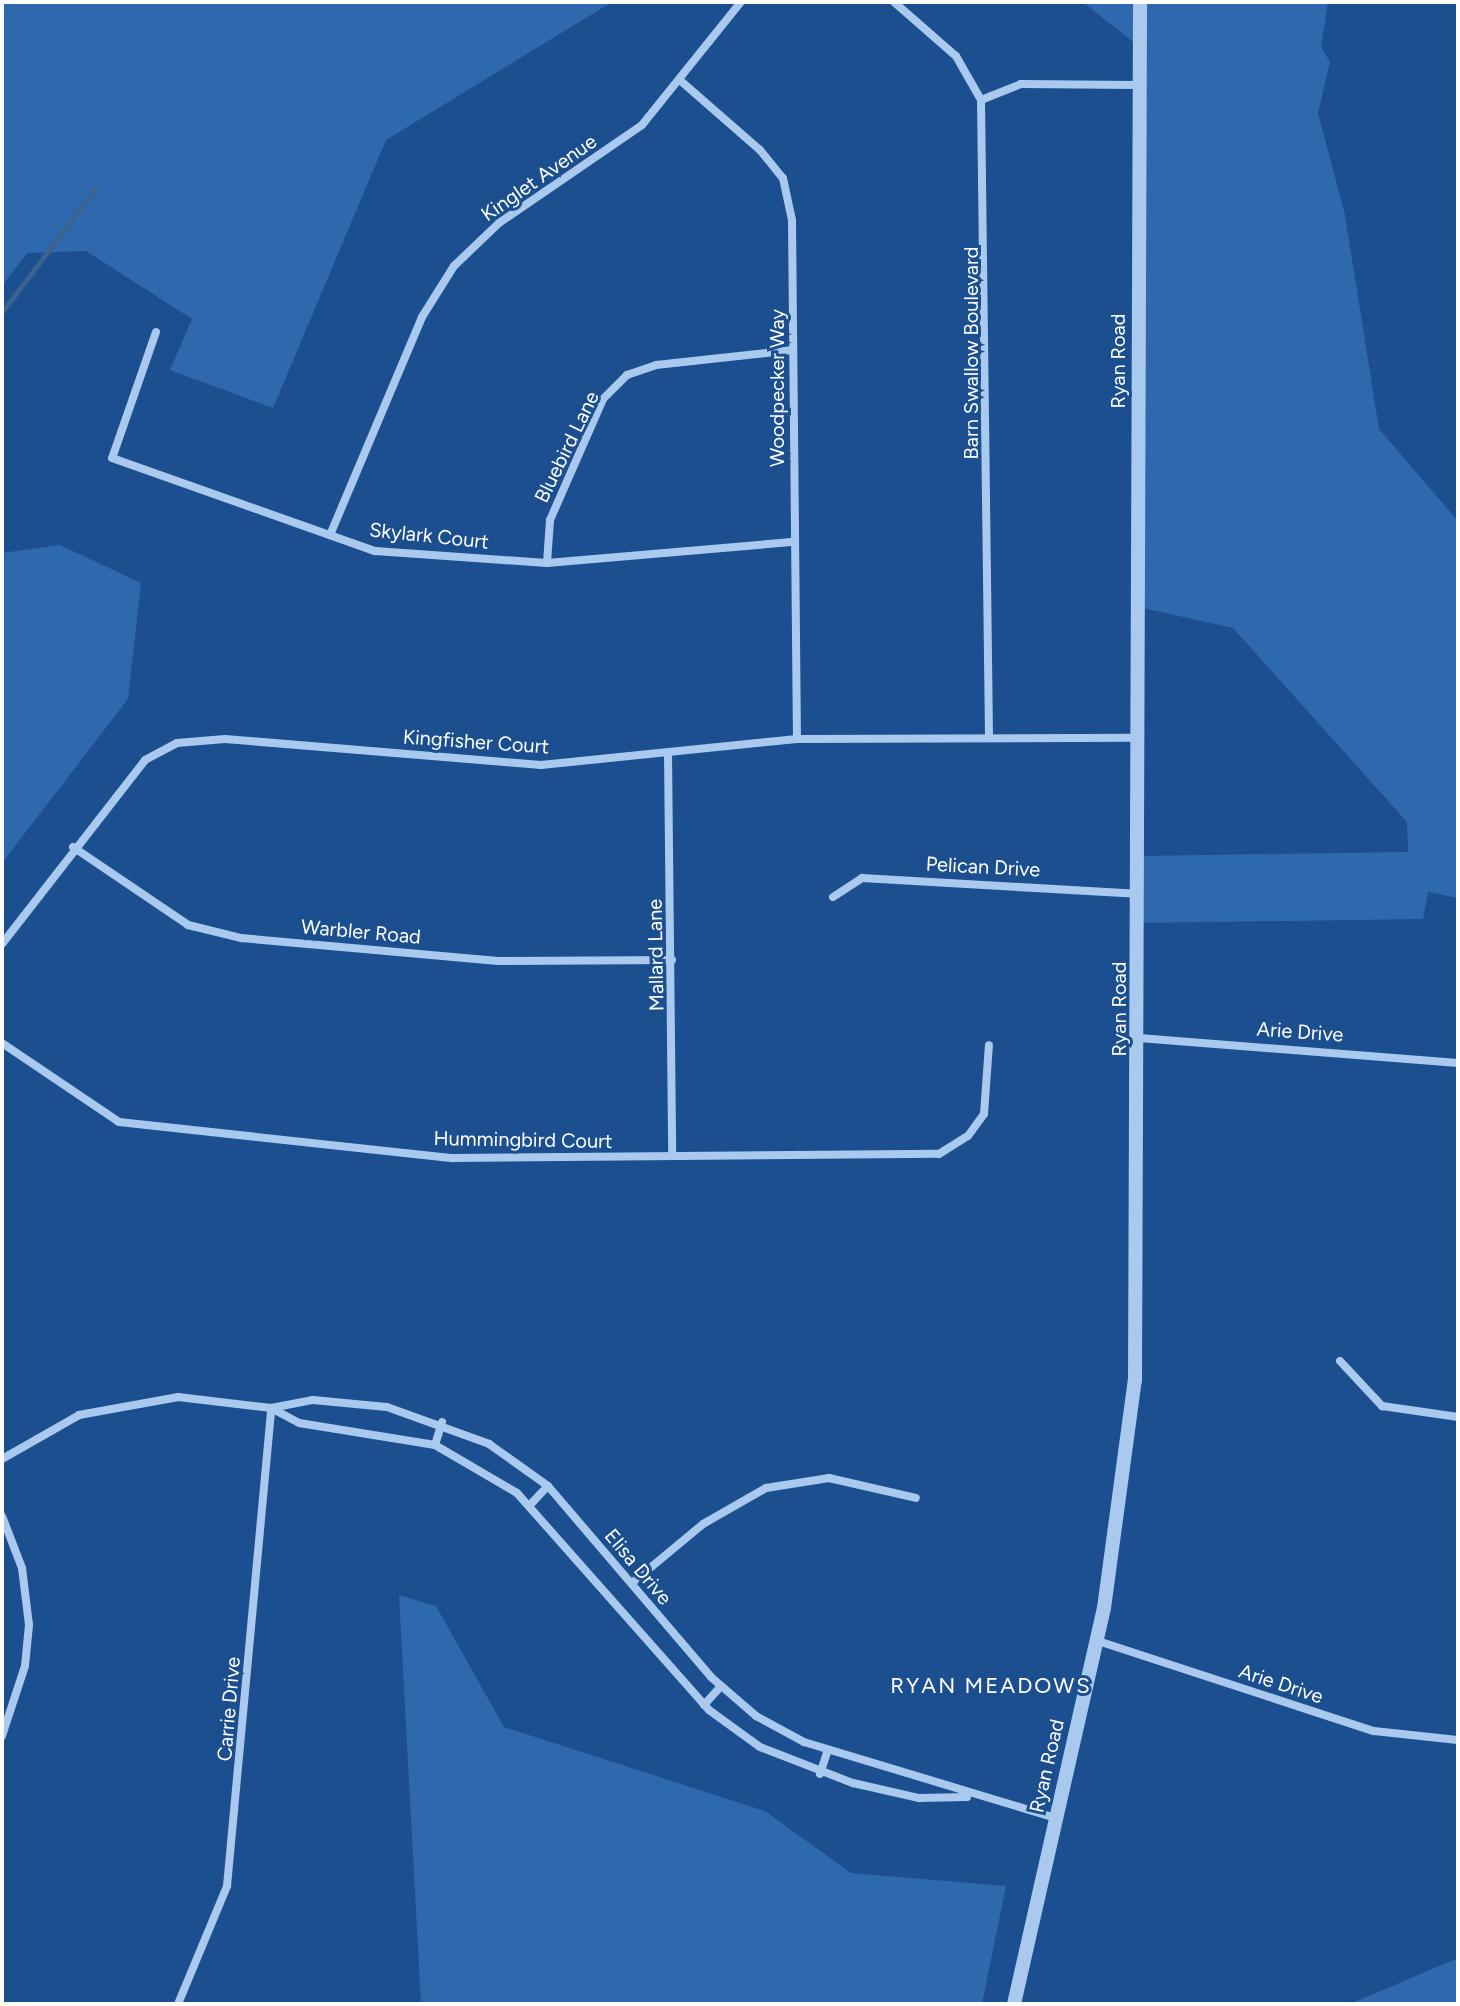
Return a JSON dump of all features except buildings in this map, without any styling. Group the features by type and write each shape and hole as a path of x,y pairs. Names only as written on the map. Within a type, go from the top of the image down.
{"street":[{"name":"Kinglet Avenue","path":"330,535 422,317 454,266 499,223 642,125 682,82 741,2"},
{"name":"Barn Swallow Boulevard","path":"894,2 956,56 981,100 989,738"},
{"name":"Ryan Road","path":"1014,2004 1098,1641 1135,1380 1139,1038 1137,85 1140,2"},
{"name":"Woodpecker Way","path":"682,82 783,178 792,220 797,739"},
{"path":"981,100 1021,84 1137,85"},
{"name":"Skylark Court","path":"156,332 112,458 375,551 547,563 794,542"},
{"name":"Bluebird Lane","path":"547,563 550,520 603,399 627,375 656,365 793,350"},
{"name":"Kingfisher Court","path":"2,944 73,847 145,760 177,743 225,739 541,765 797,739 1138,738"},
{"name":"Mallard Lane","path":"668,753 672,1155"},
{"name":"Warbler Road","path":"73,847 188,925 241,938 498,961 672,960"},
{"name":"Pelican Drive","path":"833,897 862,878 1138,894"},
{"name":"Arie Drive","path":"1139,1038 1458,1063"},
{"name":"Hummingbird Court","path":"2,1043 119,1122 165,1132 453,1158 939,1154 968,1136 984,1114 989,1045"},
{"path":"1340,1361 1382,1406 1458,1417"},
{"name":"Elisa Drive","path":"2,1459 50,1428 113,1404 178,1397 271,1408 329,1401 442,1422 489,1444 548,1486 720,1687 776,1728 828,1750 920,1773 967,1797 1055,1818"},
{"name":"Elisa Drive","path":"271,1408 299,1423 435,1445 488,1472 530,1505 704,1705 760,1747 820,1774 919,1798 967,1797"},
{"name":"Carrie Drive","path":"178,2004 227,1886 271,1408"},
{"path":"435,1445 442,1422"},
{"path":"632,1583 728,1506 766,1488 829,1478 916,1498"},
{"path":"530,1505 548,1486"},
{"path":"2,1516 22,1568 29,1625 25,1666 2,1736"},
{"name":"Arie Drive","path":"1098,1641 1374,1731 1458,1740"},
{"path":"704,1705 720,1687"},
{"path":"820,1774 828,1750"}],"shaded area":[{"path":"2,2 612,2 386,140 273,408 170,370 192,319 86,251 27,253 2,286"},
{"path":"1083,2 1328,2 1321,47 1330,62 1318,113 1345,215 1379,429 1458,521 1458,898 1428,892 1423,919 1138,923 1137,856 1408,852 1407,822 1233,628 1138,607 1138,46"},
{"path":"60,545 141,583 128,699 2,863 2,553"},
{"path":"399,1595 436,1606 504,1727 765,1811 851,1873 1006,1886 982,2004 421,2004"},
{"path":"1458,1958 1458,2004 1350,2004"}],"waterway":[{"path":"2,312 95,189"}],"district":[{"name":"RYAN MEADOWS","path":"991,1686"}]}
